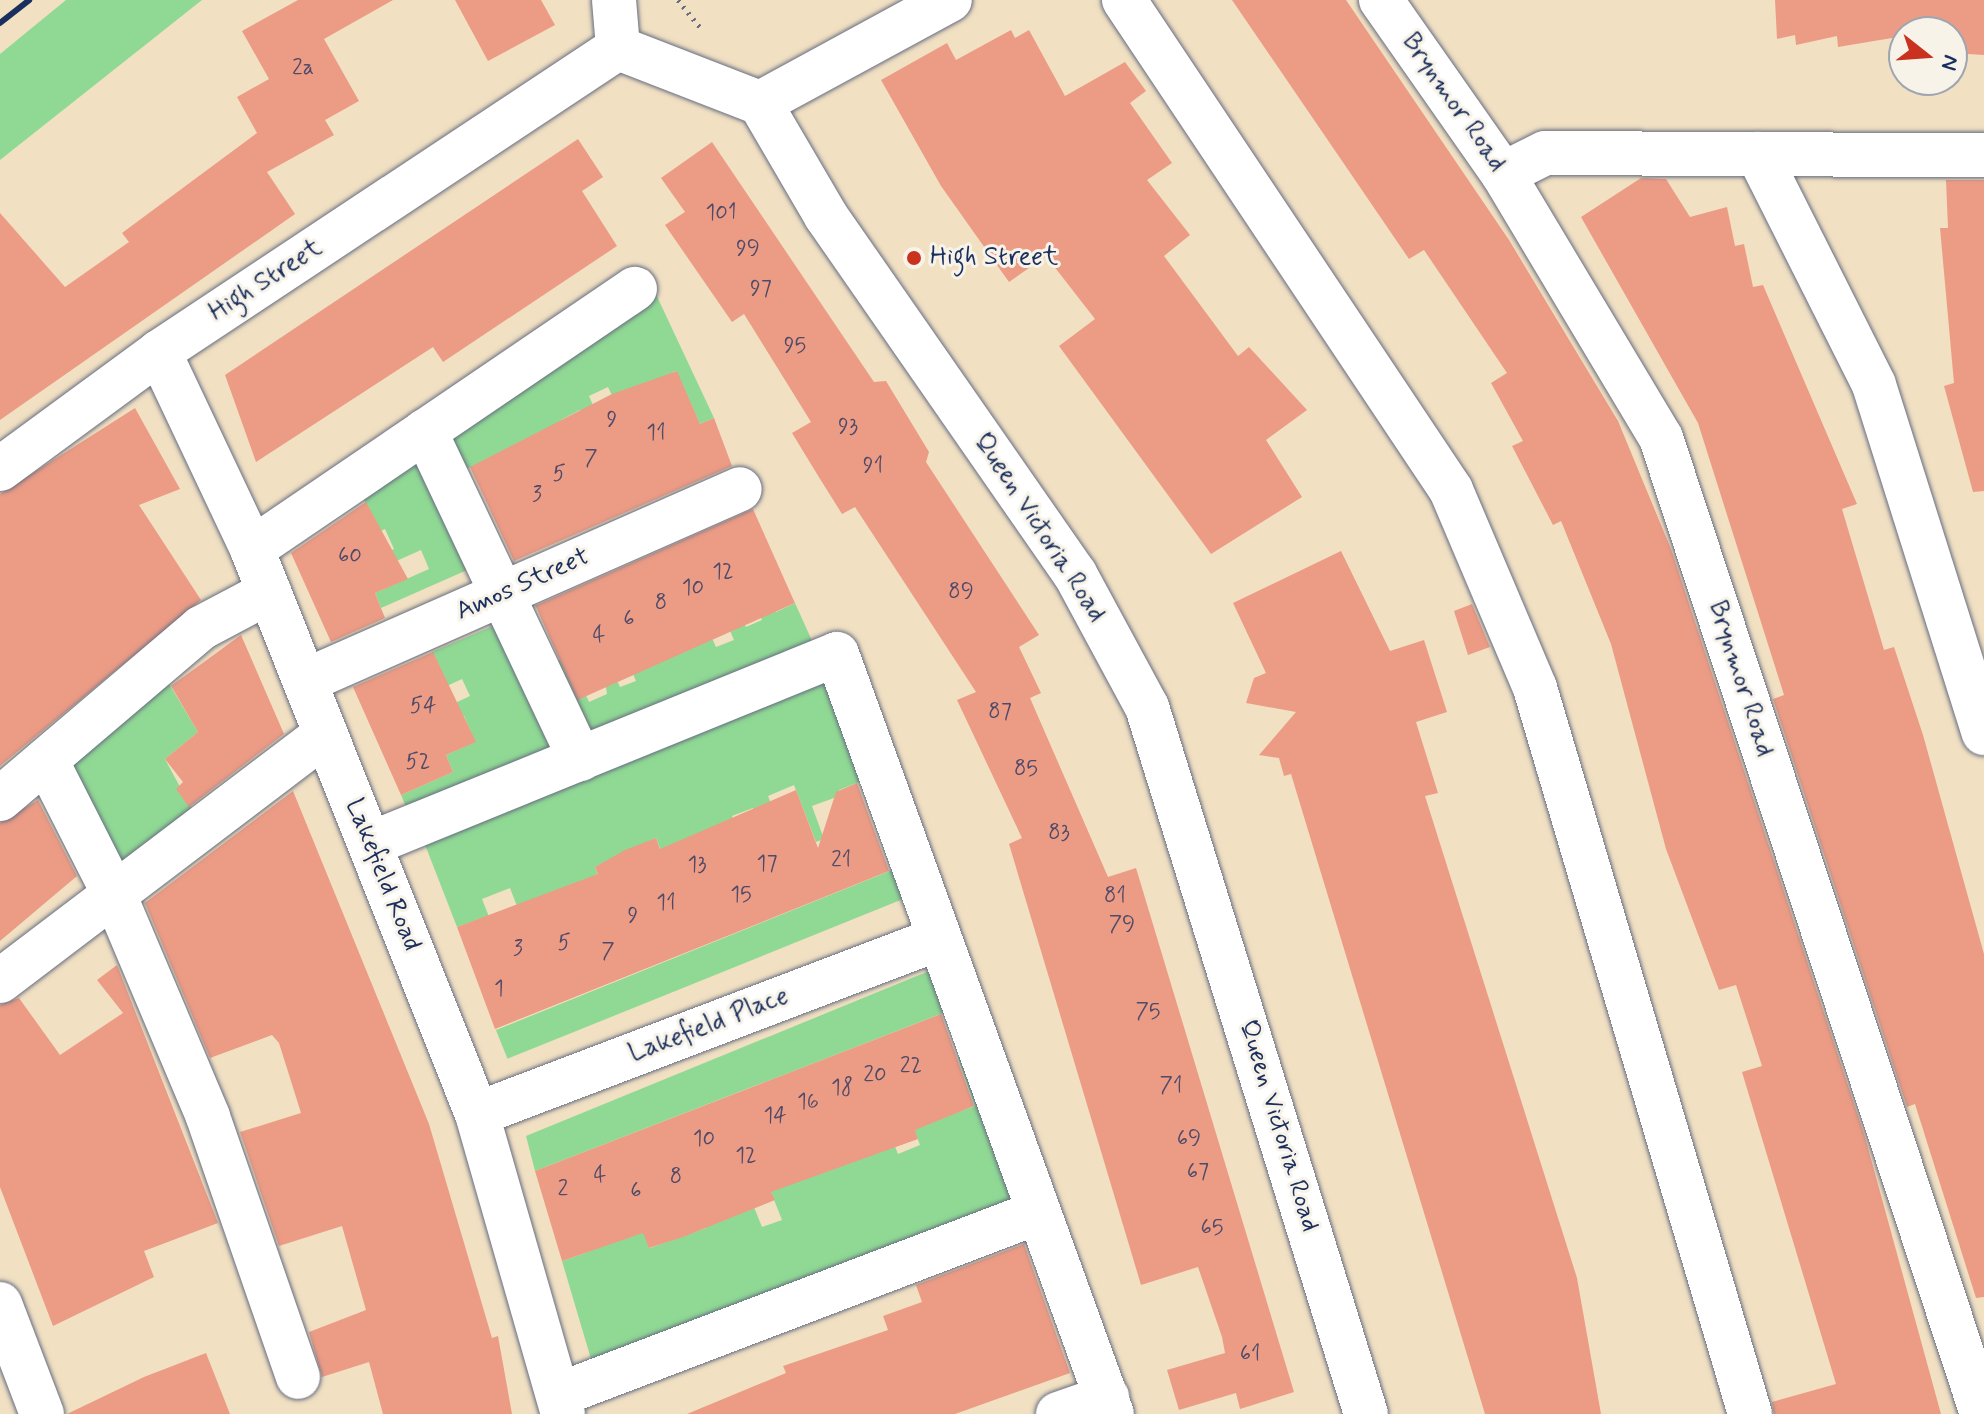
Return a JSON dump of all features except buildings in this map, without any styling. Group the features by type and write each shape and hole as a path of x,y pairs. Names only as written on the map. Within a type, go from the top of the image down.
{"street":[{"path":"614,0 618,48 760,103 950,0"},
{"path":"1124,0 1451,490 1535,688 1750,1414"},
{"name":"Brynmor Road","path":"1381,0 1503,174 1661,438 1982,1414"},
{"name":"High Street","path":"0,469 159,352 618,48"},
{"name":"Queen Victoria Road","path":"760,103 826,216 1075,574 1147,707 1366,1414"},
{"path":"1503,174 1545,153 1984,155"},
{"path":"1758,154 1874,385 1984,733"},
{"path":"252,549 635,289"},
{"name":"Lakefield Road","path":"159,352 252,549 477,1114 561,1404"},
{"path":"425,431 580,759"},
{"name":"Amos Street","path":"305,681 740,489"},
{"path":"0,799 201,628 269,592"},
{"path":"370,844 837,654 1036,1213 1110,1405 1058,1414"},
{"path":"0,981 326,734"},
{"path":"46,760 114,894 208,1117 298,1377"},
{"name":"Lakefield Place","path":"477,1114 940,938"},
{"path":"561,1404 1036,1213"},
{"path":"0,1304 42,1414"}],"green space":[{"path":"66,0 202,0 0,160 0,54"},
{"path":"654,290 714,418 700,424 676,371 657,380 638,451 608,387 589,396 616,458 604,462 580,410 561,420 585,472 486,460 464,470 444,429"},
{"path":"421,446 474,567 381,608 375,593 429,569 421,550 363,576 358,565 394,549 385,529 350,546 371,512 357,488"},
{"path":"740,568 776,612 795,603 813,643 586,738 551,664 568,656 589,702 607,694 599,640 620,687 636,681 615,632 692,593 716,647 734,640 710,585 724,578 746,627 762,620"},
{"path":"500,623 556,749 407,809 401,795 453,772 446,755 475,742 464,716 433,729 427,716 470,696 462,679 419,699 440,670 432,652"},
{"path":"830,676 870,778 839,790 855,830 847,833 834,798 812,806 824,839 816,842 794,785 768,796 791,854 774,861 753,808 732,816 750,870 679,896 656,838 595,867 616,921 535,953 510,888 482,899 507,962 501,965 482,918 457,927 422,837"},
{"path":"165,677 198,732 165,759 195,815 122,870 70,757"},
{"path":"902,866 914,895 508,1059 496,1030"},
{"path":"934,969 951,1010 535,1171 526,1136"},
{"path":"967,1055 1022,1207 591,1359 562,1261 588,1252 628,1195 650,1248 706,1228 735,1160 762,1227 782,1220 756,1154 881,1111 898,1154 920,1145 904,1102 950,1115 975,1106 958,1058"}],"railway":[{"path":"0,23 29,0"}],"place":[{"name":"High Street","path":"914,258"}]}
